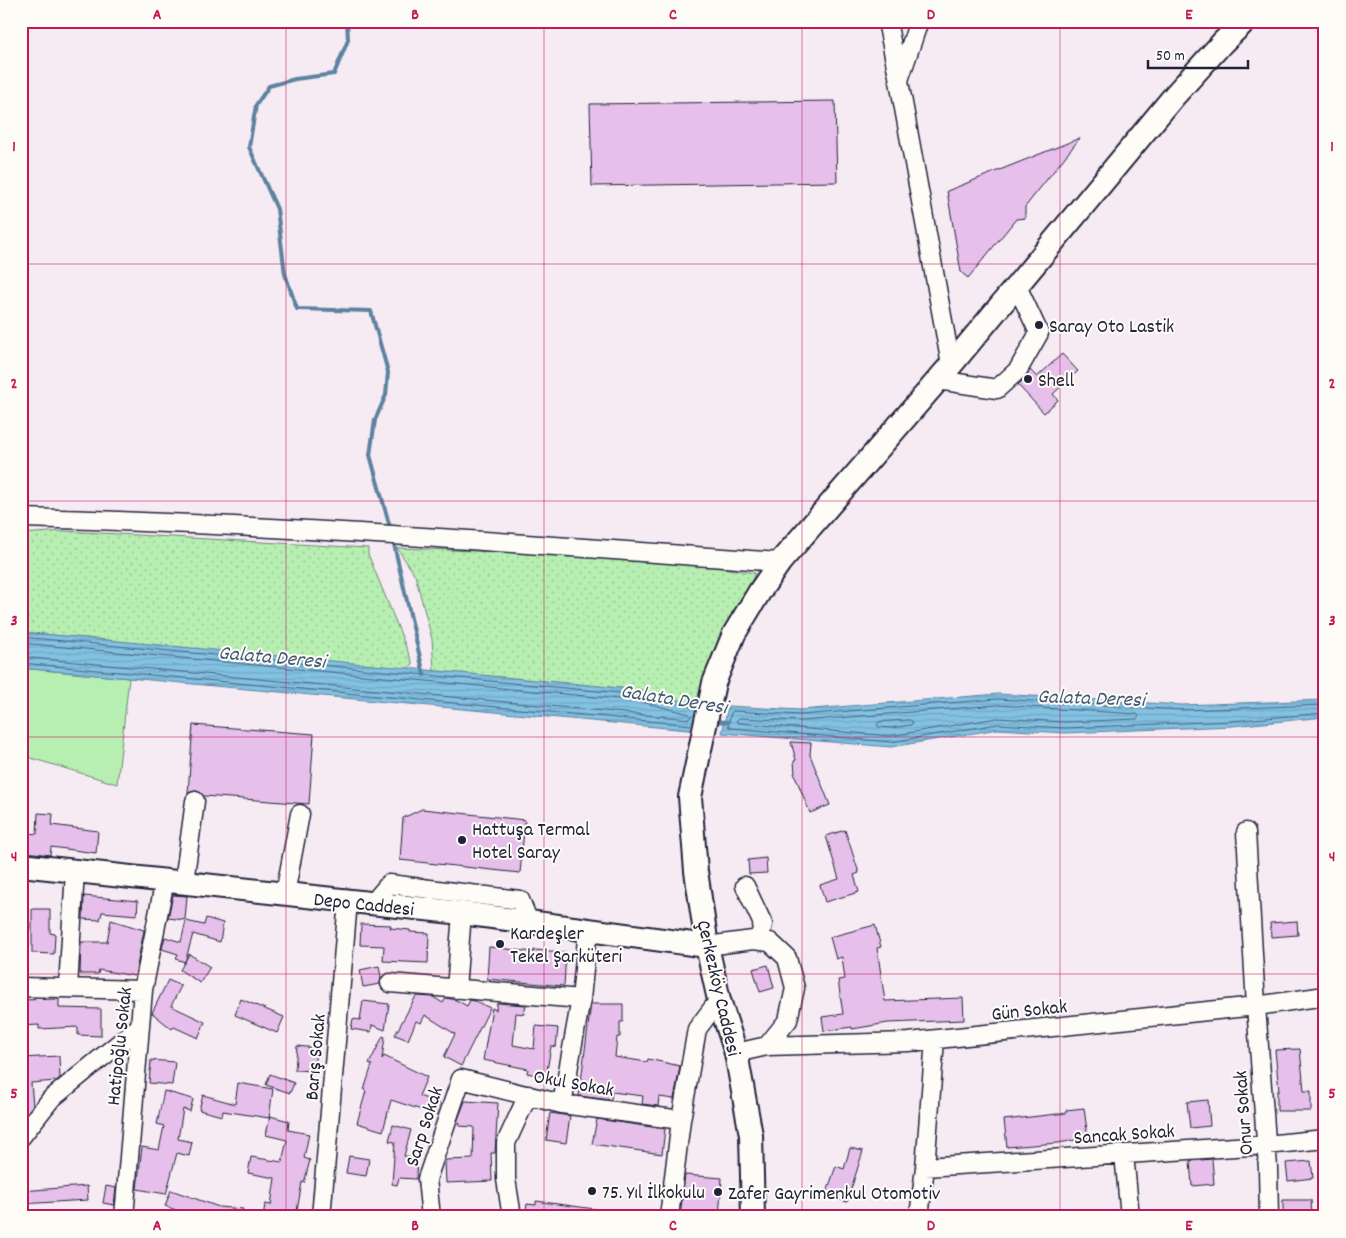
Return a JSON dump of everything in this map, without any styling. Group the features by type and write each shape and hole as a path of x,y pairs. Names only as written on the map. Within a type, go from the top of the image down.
{"main road":[{"name":"Çerkezköy Caddesi","path":"753,1217 750,1136 736,1053 719,1000 707,946 696,871 690,796 714,683 734,634 760,590 780,562 1017,286 1196,70 1245,21"},
{"name":"Depo Caddesi","path":"21,865 462,914 707,946"}],"street":[{"path":"886,21 899,81 944,372 998,389 1018,370 1039,333 1017,286"},
{"path":"899,81 919,21"},
{"path":"21,518 142,521 368,533 780,562"},
{"name":"Hatipoğlu Sokak","path":"124,1217 143,990 175,881 195,801"},
{"path":"285,894 300,814"},
{"name":"Onur Sokak","path":"1246,832 1269,1217"},
{"path":"68,988 75,871"},
{"path":"373,904 388,884 520,900 529,922"},
{"path":"745,886 763,924 759,940"},
{"name":"Barış Sokak","path":"321,1217 348,901"},
{"path":"456,989 462,914"},
{"path":"562,1104 581,999 588,929"},
{"path":"707,946 759,940 770,942 787,958 795,988 788,1020 767,1046"},
{"path":"390,984 581,999"},
{"path":"21,988 143,990"},
{"name":"Gün Sokak","path":"736,1053 767,1046 935,1040 1256,1006 1325,996"},
{"path":"669,1217 681,1120 696,1029 719,1000"},
{"path":"21,1137 51,1099 139,1027"},
{"path":"919,1217 926,1167 935,1040"},
{"name":"Okul Sokak","path":"460,1079 562,1104 681,1120"},
{"name":"Sarp Sokak","path":"431,1217 427,1179 460,1079"},
{"path":"512,1217 506,1179 506,1143 528,1096"},
{"name":"Sancak Sokak","path":"926,1167 1266,1146 1325,1139"},
{"path":"1124,1154 1130,1217"}],"green space":[{"path":"64,531 368,548 368,554 413,664 408,669 21,632 21,534"},
{"path":"397,548 656,558 755,573 720,656 706,705 681,701 641,690 434,671 432,639 415,575"},
{"path":"21,668 129,678 117,784 21,755"}],"water":[{"path":"21,632 641,690 681,701 706,705 699,731 21,668"},
{"path":"998,694 1182,705 1325,700 1325,717 1232,726 1065,733 998,729 891,747 722,733 728,706 800,710"}],"building":[{"path":"835,101 837,182 592,186 590,104"},
{"path":"1080,138 1025,207 1025,218 1016,219 968,278 961,272 947,191"},
{"path":"1062,354 1078,371 1053,394 1058,400 1044,413 1018,385 1030,370 1037,377"},
{"path":"193,725 314,734 309,804 204,796 196,790 188,793"},
{"path":"791,742 811,743 810,755 830,805 810,813 794,773 794,761 796,760"},
{"name":"Hattuşa Termal Hotel Saray","path":"422,809 525,820 520,873 400,860 403,818"},
{"path":"38,813 53,814 52,825 98,831 96,853 51,847 50,855 26,852 28,833 37,834"},
{"path":"845,830 859,873 854,875 859,892 825,902 820,885 839,879 826,836"},
{"path":"766,858 767,873 749,874 748,860"},
{"path":"173,895 187,896 185,920 168,918"},
{"path":"84,896 138,901 137,915 102,912 100,920 83,919"},
{"path":"32,909 50,909 50,933 55,934 54,954 32,953"},
{"path":"206,918 223,923 220,942 193,934 185,962 176,959 178,954 162,949 165,937 181,942 186,921 204,925"},
{"path":"111,920 144,930 135,976 99,970 98,974 80,974 81,942 107,942"},
{"path":"1297,921 1298,935 1271,937 1270,923"},
{"path":"361,924 391,925 390,928 429,933 428,963 383,961 384,946 360,945"},
{"path":"875,925 881,947 877,948 885,1001 963,998 964,1020 888,1023 824,1031 822,1017 843,1014 838,980 845,979 842,957 836,959 830,937"},
{"path":"489,947 534,952 534,950 566,952 564,986 487,979"},
{"path":"189,954 210,967 200,983 180,970"},
{"path":"768,965 774,988 760,992 753,969"},
{"path":"379,966 380,984 363,987 360,970"},
{"path":"168,980 181,986 171,1006 205,1022 198,1038 174,1027 172,1029 152,1013"},
{"path":"416,996 433,997 443,1003 446,998 456,1000 467,1006 470,1000 490,1008 461,1066 444,1057 455,1034 425,1015 421,1023 416,1021 408,1040 395,1035"},
{"path":"59,999 59,1008 101,1009 101,1036 78,1035 78,1027 39,1029 39,1025 21,1026 21,1000"},
{"path":"241,999 284,1017 277,1033 235,1015"},
{"path":"363,1001 389,1004 385,1030 372,1025 371,1032 351,1029 353,1019 360,1020"},
{"path":"497,1003 526,1005 524,1014 516,1013 513,1045 534,1049 536,1026 558,1028 556,1047 551,1046 546,1077 527,1073 528,1069 483,1060 492,1008 496,1010"},
{"path":"591,1004 623,1004 623,1022 620,1022 620,1037 617,1037 615,1057 647,1062 648,1059 680,1066 674,1099 659,1097 658,1106 642,1104 643,1096 612,1092 611,1100 579,1096"},
{"path":"383,1036 385,1037 382,1059 384,1056 427,1077 419,1096 441,1104 437,1115 391,1100 383,1131 357,1123 372,1065 369,1064"},
{"path":"297,1046 316,1048 314,1071 295,1070"},
{"path":"1300,1049 1304,1091 1311,1091 1311,1111 1277,1111 1277,1091 1279,1091 1275,1050"},
{"path":"59,1056 60,1078 56,1081 31,1083 33,1105 21,1120 21,1058"},
{"path":"151,1060 175,1062 172,1085 149,1083"},
{"path":"270,1074 294,1083 290,1093 266,1085"},
{"path":"238,1083 273,1089 269,1118 223,1111 222,1116 199,1110 203,1095 235,1104"},
{"path":"164,1091 193,1099 190,1111 183,1109 178,1139 192,1142 189,1156 177,1153 166,1194 137,1189 142,1147 159,1150 164,1126 157,1124"},
{"path":"1208,1100 1210,1126 1190,1128 1187,1102"},
{"path":"465,1101 498,1103 495,1153 491,1153 492,1181 446,1183 445,1160 473,1159 474,1127 459,1126 460,1123 457,1122"},
{"path":"1084,1108 1088,1138 1058,1143 1007,1147 1004,1120 1066,1113 1066,1110"},
{"path":"550,1113 570,1116 566,1143 546,1140"},
{"path":"270,1116 289,1121 288,1130 309,1134 304,1158 310,1160 304,1183 302,1182 296,1217 263,1217 265,1204 271,1205 275,1178 248,1173 251,1157 282,1162 287,1140 266,1135"},
{"path":"597,1119 665,1129 662,1154 592,1144"},
{"path":"393,1125 411,1130 404,1156 417,1157 416,1179 399,1178 397,1185 392,1184 395,1142 389,1141"},
{"path":"850,1148 863,1151 847,1202 826,1195 836,1166 844,1169"},
{"path":"349,1156 369,1159 366,1176 346,1173"},
{"path":"1212,1159 1214,1184 1192,1186 1190,1161"},
{"path":"1311,1161 1313,1178 1288,1181 1286,1163"},
{"path":"685,1175 722,1178 719,1217 680,1217"},
{"path":"87,1186 88,1200 21,1204 21,1191"},
{"path":"106,1186 116,1188 114,1205 103,1203"},
{"path":"171,1190 219,1207 243,1209 243,1217 195,1217 165,1206"},
{"path":"1283,1200 1311,1200 1312,1217 1283,1217"},
{"name":"75. Yıl İlkokulu","path":"536,1201 602,1210 602,1217 525,1217 527,1204 536,1205"}],"waterway":[{"path":"347,21 348,40 334,74 295,79 269,86 256,105 249,147 277,209 285,274 297,309 371,311 388,372 386,395 375,420 370,455 391,531"},
{"path":"393,540 424,675"},
{"name":"Galata Deresi","path":"712,721 728,722"}],"place":[{"name":"Saray Oto Lastik","path":"1039,325"},
{"name":"Shell","path":"1028,379"},
{"name":"Hattuşa Termal Hotel Saray","path":"462,840"},
{"name":"Kardeşler Tekel Şarküteri","path":"500,944"},
{"name":"75. Yıl İlkokulu","path":"592,1191"},
{"name":"Zafer Gayrimenkul Otomotiv","path":"718,1192"}]}
